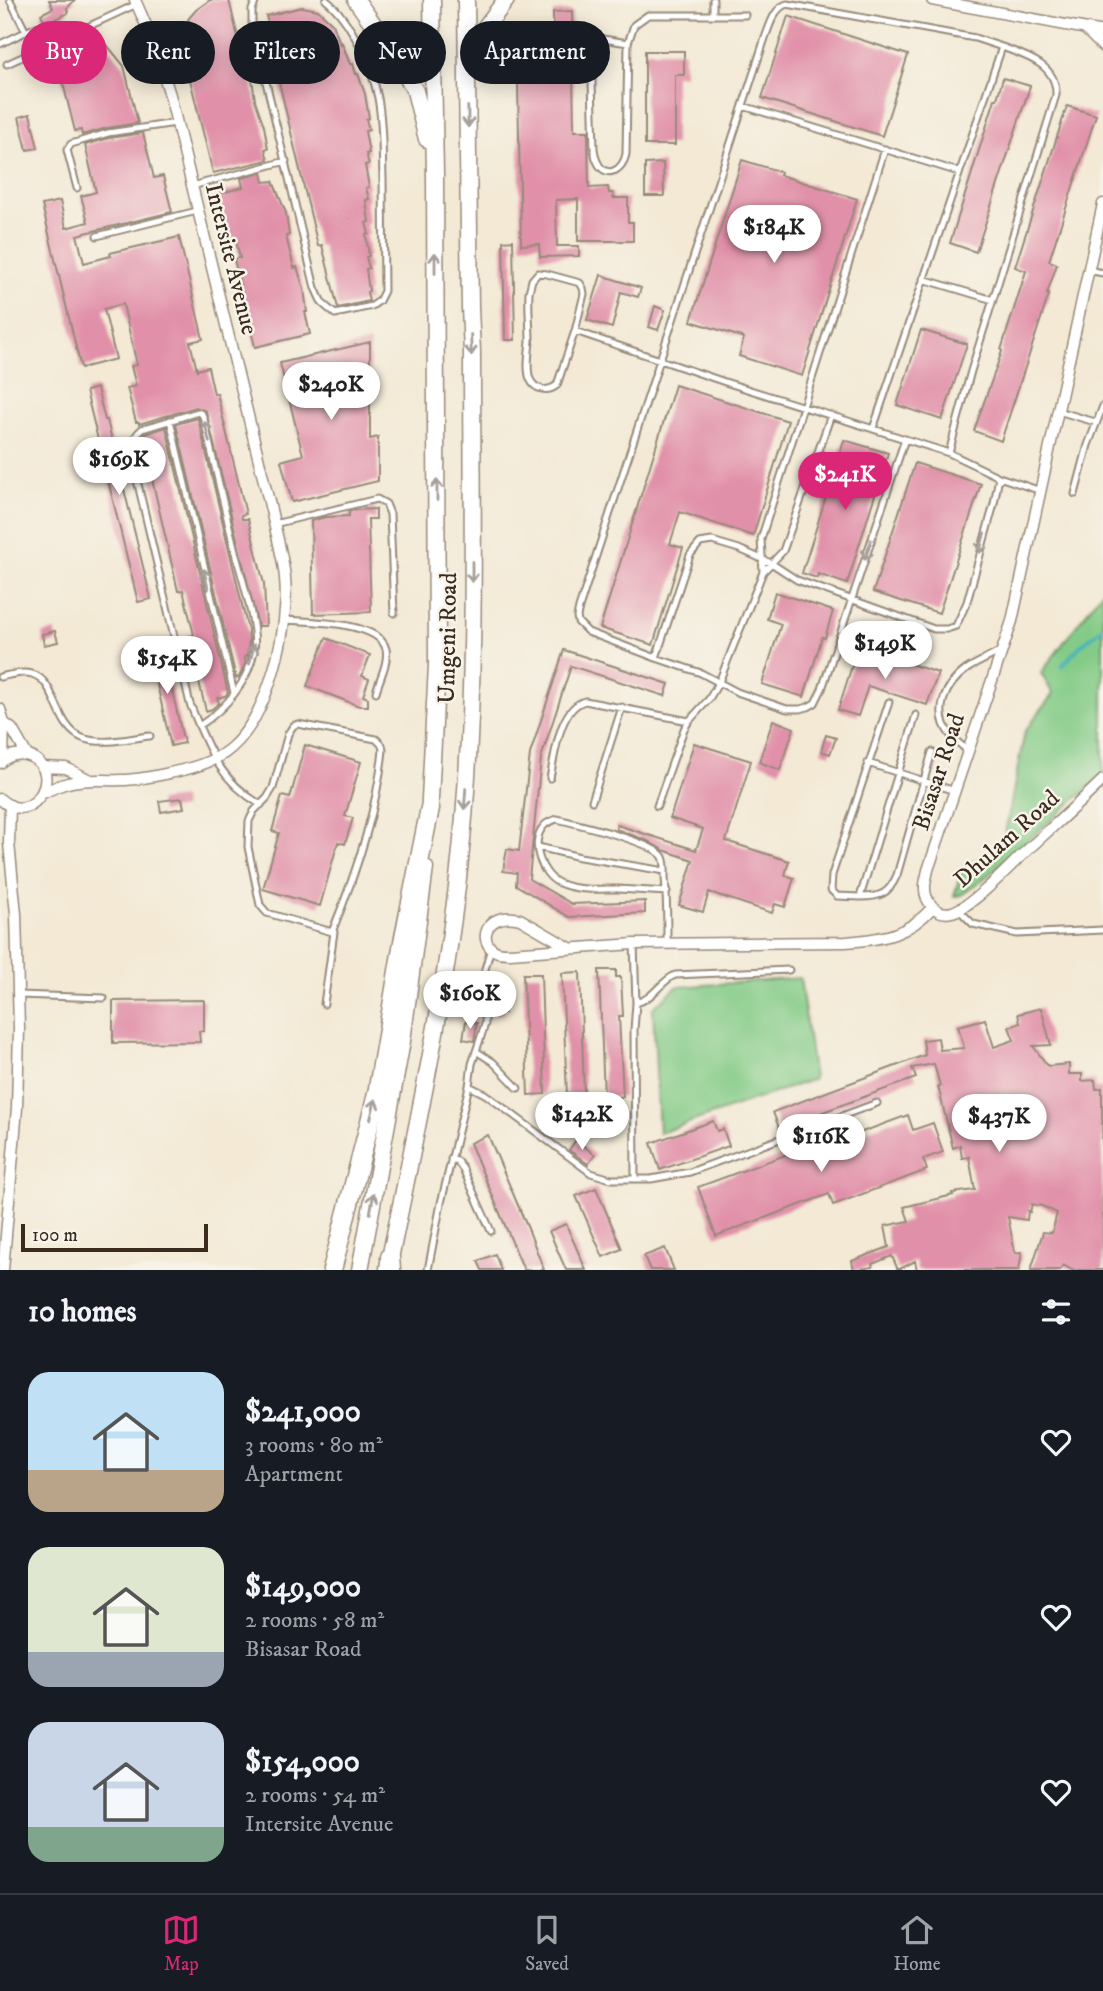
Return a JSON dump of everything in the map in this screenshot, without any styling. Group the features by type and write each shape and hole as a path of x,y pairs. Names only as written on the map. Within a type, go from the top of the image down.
{"highway":[{"path":"356,0 393,52 415,91 435,175"},
{"name":"Umgeni Road","path":"360,1270 402,1041 428,848 437,665 432,0"},
{"name":"Umgeni Road","path":"466,0 466,21"},
{"path":"490,21 506,0"},
{"name":"Umgeni Road","path":"389,1266 439,1012 454,916 467,775 472,647 472,352 467,84"},
{"path":"332,1270 377,1094 403,942 430,808"}],"street":[{"path":"932,0 1103,32"},
{"name":"Intersite Avenue","path":"10,806 32,804 43,793 69,782 142,779 197,766 233,747 247,730 265,696 279,655 285,620 285,579 274,524 176,123 139,1"},
{"path":"1084,28 1103,47"},
{"name":"Bisasar Road","path":"933,907 926,895 928,870 1012,621 1103,204"},
{"path":"0,709 4,723 1,761 14,755 27,755"},
{"path":"4,723 12,729 27,755 42,767 46,784 43,793"},
{"name":"Intersite Avenue","path":"42,767 65,768 90,780"},
{"name":"Dhulam Road","path":"933,907 946,913 958,909 993,882 1103,780"},
{"path":"0,799 10,806 9,843 16,914 18,995 17,1108 2,1270"},
{"path":"570,948 520,919 507,917 493,921 486,935 491,948 497,952 510,953 634,944 846,942 879,939 903,931 921,920 933,907"}],"lane":[{"path":"10,0 21,22"},
{"path":"256,0 251,10 252,23 318,297 335,314 372,306 379,301 384,291 382,151 378,97 368,65 337,8 326,0"},
{"path":"713,0 713,15"},
{"path":"6,64 139,1"},
{"path":"905,439 822,689 815,703 800,709 787,709 737,692 701,673 588,632 581,626 577,617 765,37 776,12 787,4 975,38 1036,61 1047,69 1053,78 1056,95 948,453"},
{"path":"628,43 603,39 594,43 591,48 594,149 597,161 608,171 619,169 626,154 628,43 634,25 648,15 745,15"},
{"path":"0,44 21,34"},
{"path":"873,429 1002,47"},
{"path":"743,106 959,172"},
{"path":"77,188 67,150 71,144 108,133 176,123"},
{"path":"763,572 761,540 885,149"},
{"path":"192,186 286,161"},
{"path":"97,236 197,211"},
{"path":"1088,270 1103,273"},
{"path":"538,273 580,284 583,288 575,331 557,385 546,390 537,387 529,377 528,306 529,292 534,276 538,273"},
{"path":"923,279 993,300"},
{"path":"575,331 948,453 999,477 1041,491"},
{"path":"1075,494 1103,407"},
{"path":"1057,411 1096,422"},
{"path":"199,726 227,703 234,693 247,670 255,642 246,593 204,419 202,414 193,412 142,429 133,439 131,449 135,475 190,704 199,726 214,758 225,777 261,805"},
{"path":"657,806 689,721 709,699 719,682 763,572 783,551 831,415"},
{"path":"170,419 234,693"},
{"path":"656,658 690,555 696,546 705,541 739,549 771,563 797,580 934,629 956,626 967,602 999,477"},
{"path":"274,524 377,499 386,504 390,514 394,613"},
{"path":"285,620 356,628 379,638 386,648 387,657 376,692"},
{"path":"968,751 953,738 946,725 942,709 944,695 954,680 968,668 1002,650"},
{"path":"0,677 34,674 44,682 70,730 85,739 107,741 150,736"},
{"path":"550,778 562,726 574,705 585,701 689,721"},
{"path":"889,702 830,885 834,894 860,897 879,895 892,887 932,752"},
{"path":"592,801 622,707"},
{"path":"860,897 916,715"},
{"path":"324,1004 332,932 352,881 383,757 382,745 376,739 304,724 293,726 288,734 273,788 250,817 247,842 260,905 267,913 332,932"},
{"path":"868,763 955,791"},
{"path":"667,892 561,884 542,867 538,848 542,827 557,819 657,850 663,858 665,871 667,892 667,943"},
{"path":"538,848 665,871"},
{"path":"958,909 973,923 1017,934 1103,930"},
{"path":"634,944 635,1179"},
{"path":"428,1270 472,1064 485,1024 485,969 491,948"},
{"path":"636,1003 648,999 664,982 676,975 789,970"},
{"path":"18,995 104,998"},
{"path":"476,1051 487,1057 517,1088"},
{"path":"469,1086 485,1094 591,1173 611,1179 651,1179 690,1172 877,1102"},
{"path":"451,1159 463,1168 491,1230"}],"green space":[{"path":"1103,590 1103,775 980,882 961,895 954,896 962,869 1003,844 1025,731 1053,694 1041,673"},
{"path":"800,978 814,1079 659,1133 653,1008 677,987"}],"building":[{"path":"49,0 75,0 67,8 68,13 52,21 44,21 41,14 53,8"},
{"path":"210,0 229,0 234,21 229,21 229,84 253,84 264,126 268,160 213,173 191,84 215,84 215,21 188,21 196,10"},
{"path":"302,7 318,10 330,21 268,21 266,16"},
{"path":"572,11 572,21 553,21 553,12"},
{"path":"788,16 908,55 882,136 762,98"},
{"path":"342,43 350,64 354,67 354,84 362,84 369,118 366,119 369,130 365,131 369,164 365,165 369,187 366,188 369,199 366,200 369,222 366,223 369,234 366,235 369,256 366,257 369,268 366,269 369,301 338,308 322,245 318,246 279,84 340,84"},
{"path":"107,45 121,62 121,84 128,84 138,123 82,135 81,130 75,131 63,84 107,84"},
{"path":"645,51 684,51 684,75 675,75 675,145 645,145"},
{"path":"1003,78 1030,86 976,252 950,243"},
{"path":"518,84 573,84 574,131 588,131 589,188 608,187 613,198 628,198 628,222 633,222 633,241 578,241 578,199 556,200 557,246 579,246 579,256 540,257 539,244 521,245"},
{"path":"1067,106 1096,115 1049,261 1057,264 1049,294 1001,441 974,431 1026,271 1015,267"},
{"path":"30,114 38,148 27,150 19,117"},
{"path":"143,133 154,178 163,176 172,212 77,235 84,263 111,256 110,253 179,237 203,339 190,342 197,370 208,367 214,394 217,393 246,514 241,515 242,519 248,519 264,584 266,626 258,626 206,411 196,407 139,424 136,422 127,388 136,386 131,366 137,365 123,304 104,309 116,359 81,368 42,205 60,201 66,228 88,222 81,196 96,192 85,145"},
{"path":"742,160 857,199 802,376 739,356 744,338 691,321"},
{"path":"663,163 664,196 645,196 645,164"},
{"path":"262,173 264,182 273,181 286,213 289,235 286,236 294,268 297,267 304,289 310,334 255,347 234,259 240,258 235,237 229,239 218,194 243,187 241,178"},
{"path":"513,240 515,340 505,340 503,241"},
{"path":"601,275 641,288 638,297 621,292 612,328 587,320"},
{"path":"655,306 665,310 658,330 649,327"},
{"path":"921,330 967,344 942,420 897,405"},
{"path":"370,342 370,439 378,437 378,481 292,502 281,461 303,455 280,363"},
{"path":"675,385 788,421 753,536 680,512 670,544 683,548 653,645 600,628"},
{"path":"97,388 151,599 138,602 86,391"},
{"path":"198,418 248,630 247,656 244,657 246,662 236,678 176,424"},
{"path":"166,427 228,693 217,698 219,703 206,711 188,636 194,635 183,590 178,591 142,436"},
{"path":"844,440 888,453 847,584 818,574 817,578 802,573"},
{"path":"915,463 981,484 939,613 873,592"},
{"path":"376,509 376,519 368,519 371,612 313,614 311,521 325,517 349,516 349,511"},
{"path":"775,592 833,611 825,638 822,637 804,697 762,684 781,624 767,619"},
{"path":"55,631 58,642 44,645 42,634"},
{"path":"326,638 370,655 362,676 369,679 363,696 368,698 368,706 359,706 307,686"},
{"path":"162,646 184,743 171,746 149,649"},
{"path":"564,650 669,684 665,696 571,666 541,758 529,879 572,904 645,901 645,913 569,917 516,885 517,873 503,871 507,849 519,851 530,754"},
{"path":"857,650 938,673 927,705 868,686 858,716 838,710"},
{"path":"773,720 794,728 780,770 759,762"},
{"path":"826,735 836,738 830,754 821,751"},
{"path":"694,743 751,761 726,841 789,861 785,875 794,878 785,907 775,904 772,913 709,892 703,912 679,905 693,860 616,829 617,825 696,850 703,829 670,818"},
{"path":"305,745 361,762 345,816 353,818 345,844 338,842 320,906 263,889 279,833 272,831 282,796 290,798"},
{"path":"182,798 184,808 161,812 159,801"},
{"path":"599,970 616,970 616,977 621,977 623,1016 619,1016 623,1097 604,1097"},
{"path":"580,972 584,1095 567,1096 562,973"},
{"path":"523,974 541,974 545,1094 528,1095"},
{"path":"493,977 503,977 504,1013 495,1014"},
{"path":"204,1000 204,1031 199,1031 200,1042 113,1043 113,1001"},
{"path":"1041,1008 1051,1045 1033,1046 1048,1066 1069,1064 1069,1074 1082,1074 1082,1081 1095,1080 1096,1089 1102,1088 1103,1270 1072,1270 1063,1265 1060,1270 1031,1270 1043,1232 1052,1233 1057,1213 1032,1204 1027,1220 1008,1217 1015,1253 1022,1252 1019,1270 917,1270 915,1261 898,1270 892,1256 872,1264 873,1267 854,1270 852,1261 889,1247 885,1226 909,1221 904,1207 953,1195 952,1193 975,1190 969,1157 962,1158 960,1145 953,1148 934,1064 912,1068 916,1078 779,1128 773,1112 925,1055 923,1040 938,1038 940,1050 964,1048 958,1026 985,1019 994,1047 1014,1040 1009,1027 1020,1023 1018,1014"},
{"path":"466,1021 477,1023 474,1041 463,1039"},
{"path":"908,1115 913,1130 933,1123 943,1152 923,1159 927,1170 833,1205 829,1194 716,1236 698,1187 799,1150 800,1155"},
{"path":"713,1121 717,1131 723,1129 729,1146 660,1170 651,1143"},
{"path":"488,1135 544,1270 524,1270 470,1143"},
{"path":"576,1140 595,1155 588,1164 569,1150"},
{"path":"596,1188 622,1249 603,1257 576,1196"},
{"path":"566,1224 586,1270 566,1270 549,1231"},
{"path":"665,1248 674,1270 650,1270 644,1256"},
{"path":"495,1254 501,1270 482,1270 478,1261"}],"waterway":[{"path":"1062,666 1081,645 1103,628"}]}
